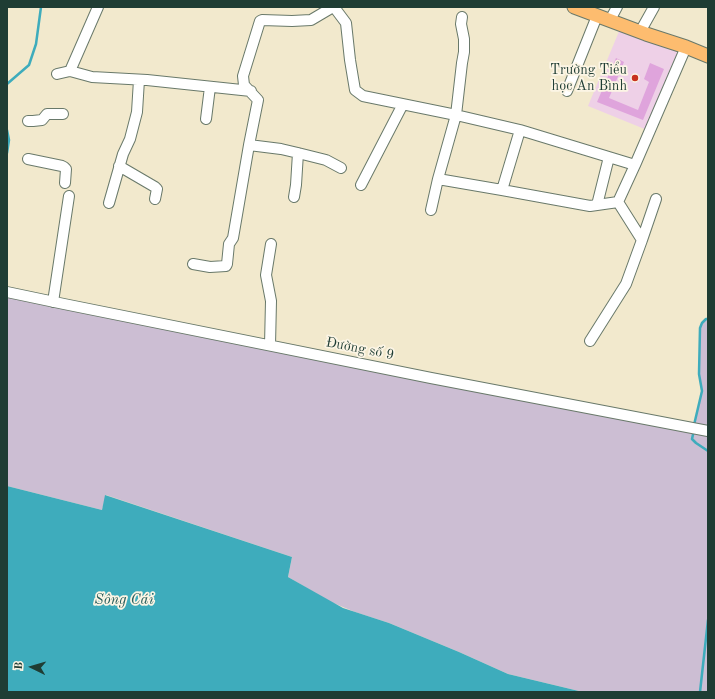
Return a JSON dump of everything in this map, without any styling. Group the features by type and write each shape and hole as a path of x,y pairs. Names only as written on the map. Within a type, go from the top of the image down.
{"main road":[{"path":"574,7 708,56"}],"street":[{"path":"70,71 98,7"},
{"path":"193,264 210,267 226,266 227,264 258,100 244,85 243,76 260,21 262,20 311,20 334,7 346,23 355,90 363,96 520,130 635,165"},
{"path":"567,91 603,18 617,7"},
{"path":"640,32 654,7"},
{"path":"431,210 456,115 464,52 464,39 461,24 462,17"},
{"path":"618,202 686,47"},
{"path":"57,74 70,71 92,78 139,80 251,91"},
{"path":"109,203 123,154 130,140 137,112 139,80"},
{"path":"206,119 210,87"},
{"path":"361,185 403,104"},
{"path":"28,121 42,120 47,114 63,114"},
{"path":"502,190 520,130"},
{"path":"249,145 275,148 298,153 326,160 341,168"},
{"path":"294,197 298,153"},
{"path":"597,206 609,157"},
{"path":"28,159 64,167 66,169 65,183"},
{"path":"119,166 155,187 157,189 155,199"},
{"path":"438,179 590,206 618,202"},
{"path":"53,302 69,196"},
{"path":"590,341 626,284 656,199"},
{"path":"618,202 642,240"},
{"path":"270,345 271,301 266,275 271,244"},
{"name":"Đường số 9","path":"7,292 431,378 704,430"}],"shaded area":[{"name":"Trường Tiểu học An Bình","path":"620,29 681,50 647,130 588,106"},
{"path":"7,295 694,430 702,391 699,374 700,328 702,323 708,319 708,692 583,692 508,674 389,623 355,612 331,602 288,577 292,557 106,495 102,510 7,486"}],"water":[{"name":"Sông Cái","path":"7,486 102,510 105,495 292,557 288,577 343,608 389,623 508,674 583,692 7,692"}],"building":[{"path":"616,58 624,62 609,98 638,110 649,82 644,79 650,63 664,69 643,120 597,102"}],"waterway":[{"path":"7,84 29,65 36,44 41,7"},
{"path":"7,130 9,140 7,153"},
{"path":"694,425 702,391 699,374 700,328 702,323 708,319"},
{"path":"694,430 692,439 708,451"},
{"path":"700,692 708,620"}],"place":[{"name":"Trường Tiểu học An Bình","path":"635,78"}]}
